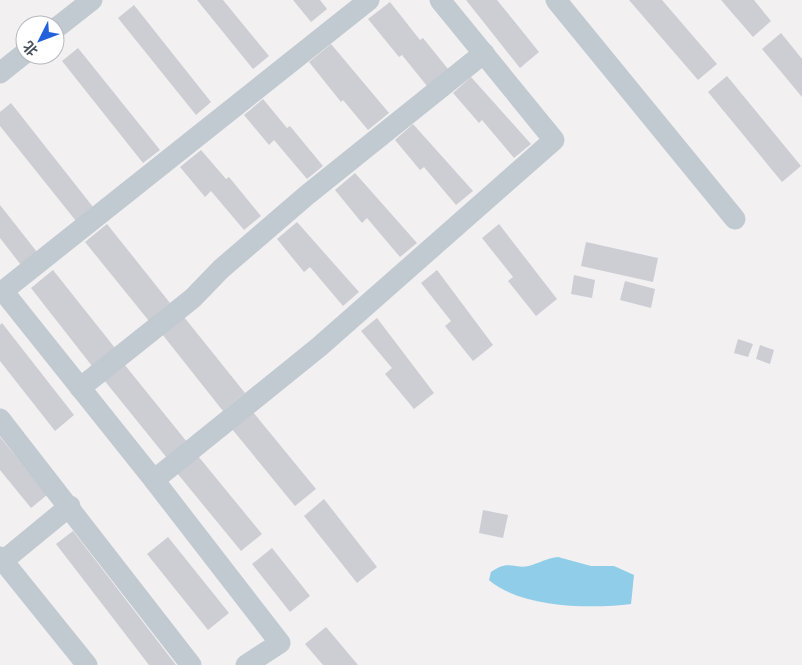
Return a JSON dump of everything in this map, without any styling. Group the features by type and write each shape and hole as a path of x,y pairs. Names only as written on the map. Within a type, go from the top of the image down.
{"street":[{"path":"65,21 92,0"},
{"path":"246,665 280,643 154,480 2,292 369,0"},
{"path":"154,480 319,347 554,140 440,0"},
{"path":"556,0 735,219"},
{"path":"80,388 193,298 221,268 300,201 484,53"},
{"path":"0,73 15,61"},
{"path":"0,419 70,506 190,665"},
{"path":"70,506 1,559 87,665"}],"water":[{"path":"558,557 591,566 614,566 634,575 631,604 577,606 537,601 503,589 489,580 491,572 503,566 522,567"}],"building":[{"path":"197,0 223,0 269,56 253,69"},
{"path":"293,0 320,0 327,9 311,22"},
{"path":"466,0 497,0 539,52 520,68"},
{"path":"629,0 662,0 717,64 698,80"},
{"path":"721,0 754,0 771,21 753,37"},
{"path":"390,2 420,40 423,38 448,69 427,86 402,55 399,57 368,19"},
{"path":"134,5 211,102 196,115 118,18"},
{"path":"781,33 802,59 802,97 762,49"},
{"path":"331,44 389,113 368,130 343,100 341,102 309,62"},
{"path":"78,48 160,150 143,163 65,65 65,59"},
{"path":"727,76 801,166 782,182 708,92"},
{"path":"471,77 531,144 514,158 482,120 479,123 453,93"},
{"path":"263,99 287,128 290,126 323,166 307,179 274,140 269,145 244,115"},
{"path":"11,103 93,207 76,221 0,126 0,112"},
{"path":"413,124 473,191 456,205 424,167 420,170 395,140"},
{"path":"201,150 226,179 229,177 261,216 244,230 211,191 205,197 180,167"},
{"path":"355,173 417,243 400,257 367,218 362,223 335,190"},
{"path":"0,205 37,252 21,265 0,238"},
{"path":"297,222 359,292 343,306 310,267 304,272 277,239"},
{"path":"107,224 170,303 149,321 85,242"},
{"path":"499,224 557,299 536,316 508,281 513,277 482,238"},
{"path":"586,242 658,258 653,282 581,266"},
{"path":"53,270 115,348 92,366 31,288"},
{"path":"437,270 493,345 473,361 445,326 451,321 421,283"},
{"path":"574,275 595,280 592,298 571,294"},
{"path":"625,281 655,289 651,308 620,300"},
{"path":"184,317 245,393 223,411 162,334"},
{"path":"377,318 434,393 414,409 385,374 392,368 361,331"},
{"path":"2,323 74,415 55,431 0,361 0,325"},
{"path":"738,339 753,344 748,357 734,353"},
{"path":"760,345 774,350 770,364 756,359"},
{"path":"124,364 187,442 167,458 104,380"},
{"path":"253,412 316,489 295,506 232,429"},
{"path":"0,437 47,495 31,508 0,470"},
{"path":"198,456 262,534 241,551 177,473"},
{"path":"324,499 377,567 357,583 304,516"},
{"path":"483,510 508,515 503,538 479,533"},
{"path":"73,531 176,665 149,665 56,544"},
{"path":"168,537 229,613 208,630 147,554"},
{"path":"272,548 310,596 290,612 252,564"},
{"path":"326,627 358,665 323,665 305,644"}]}
